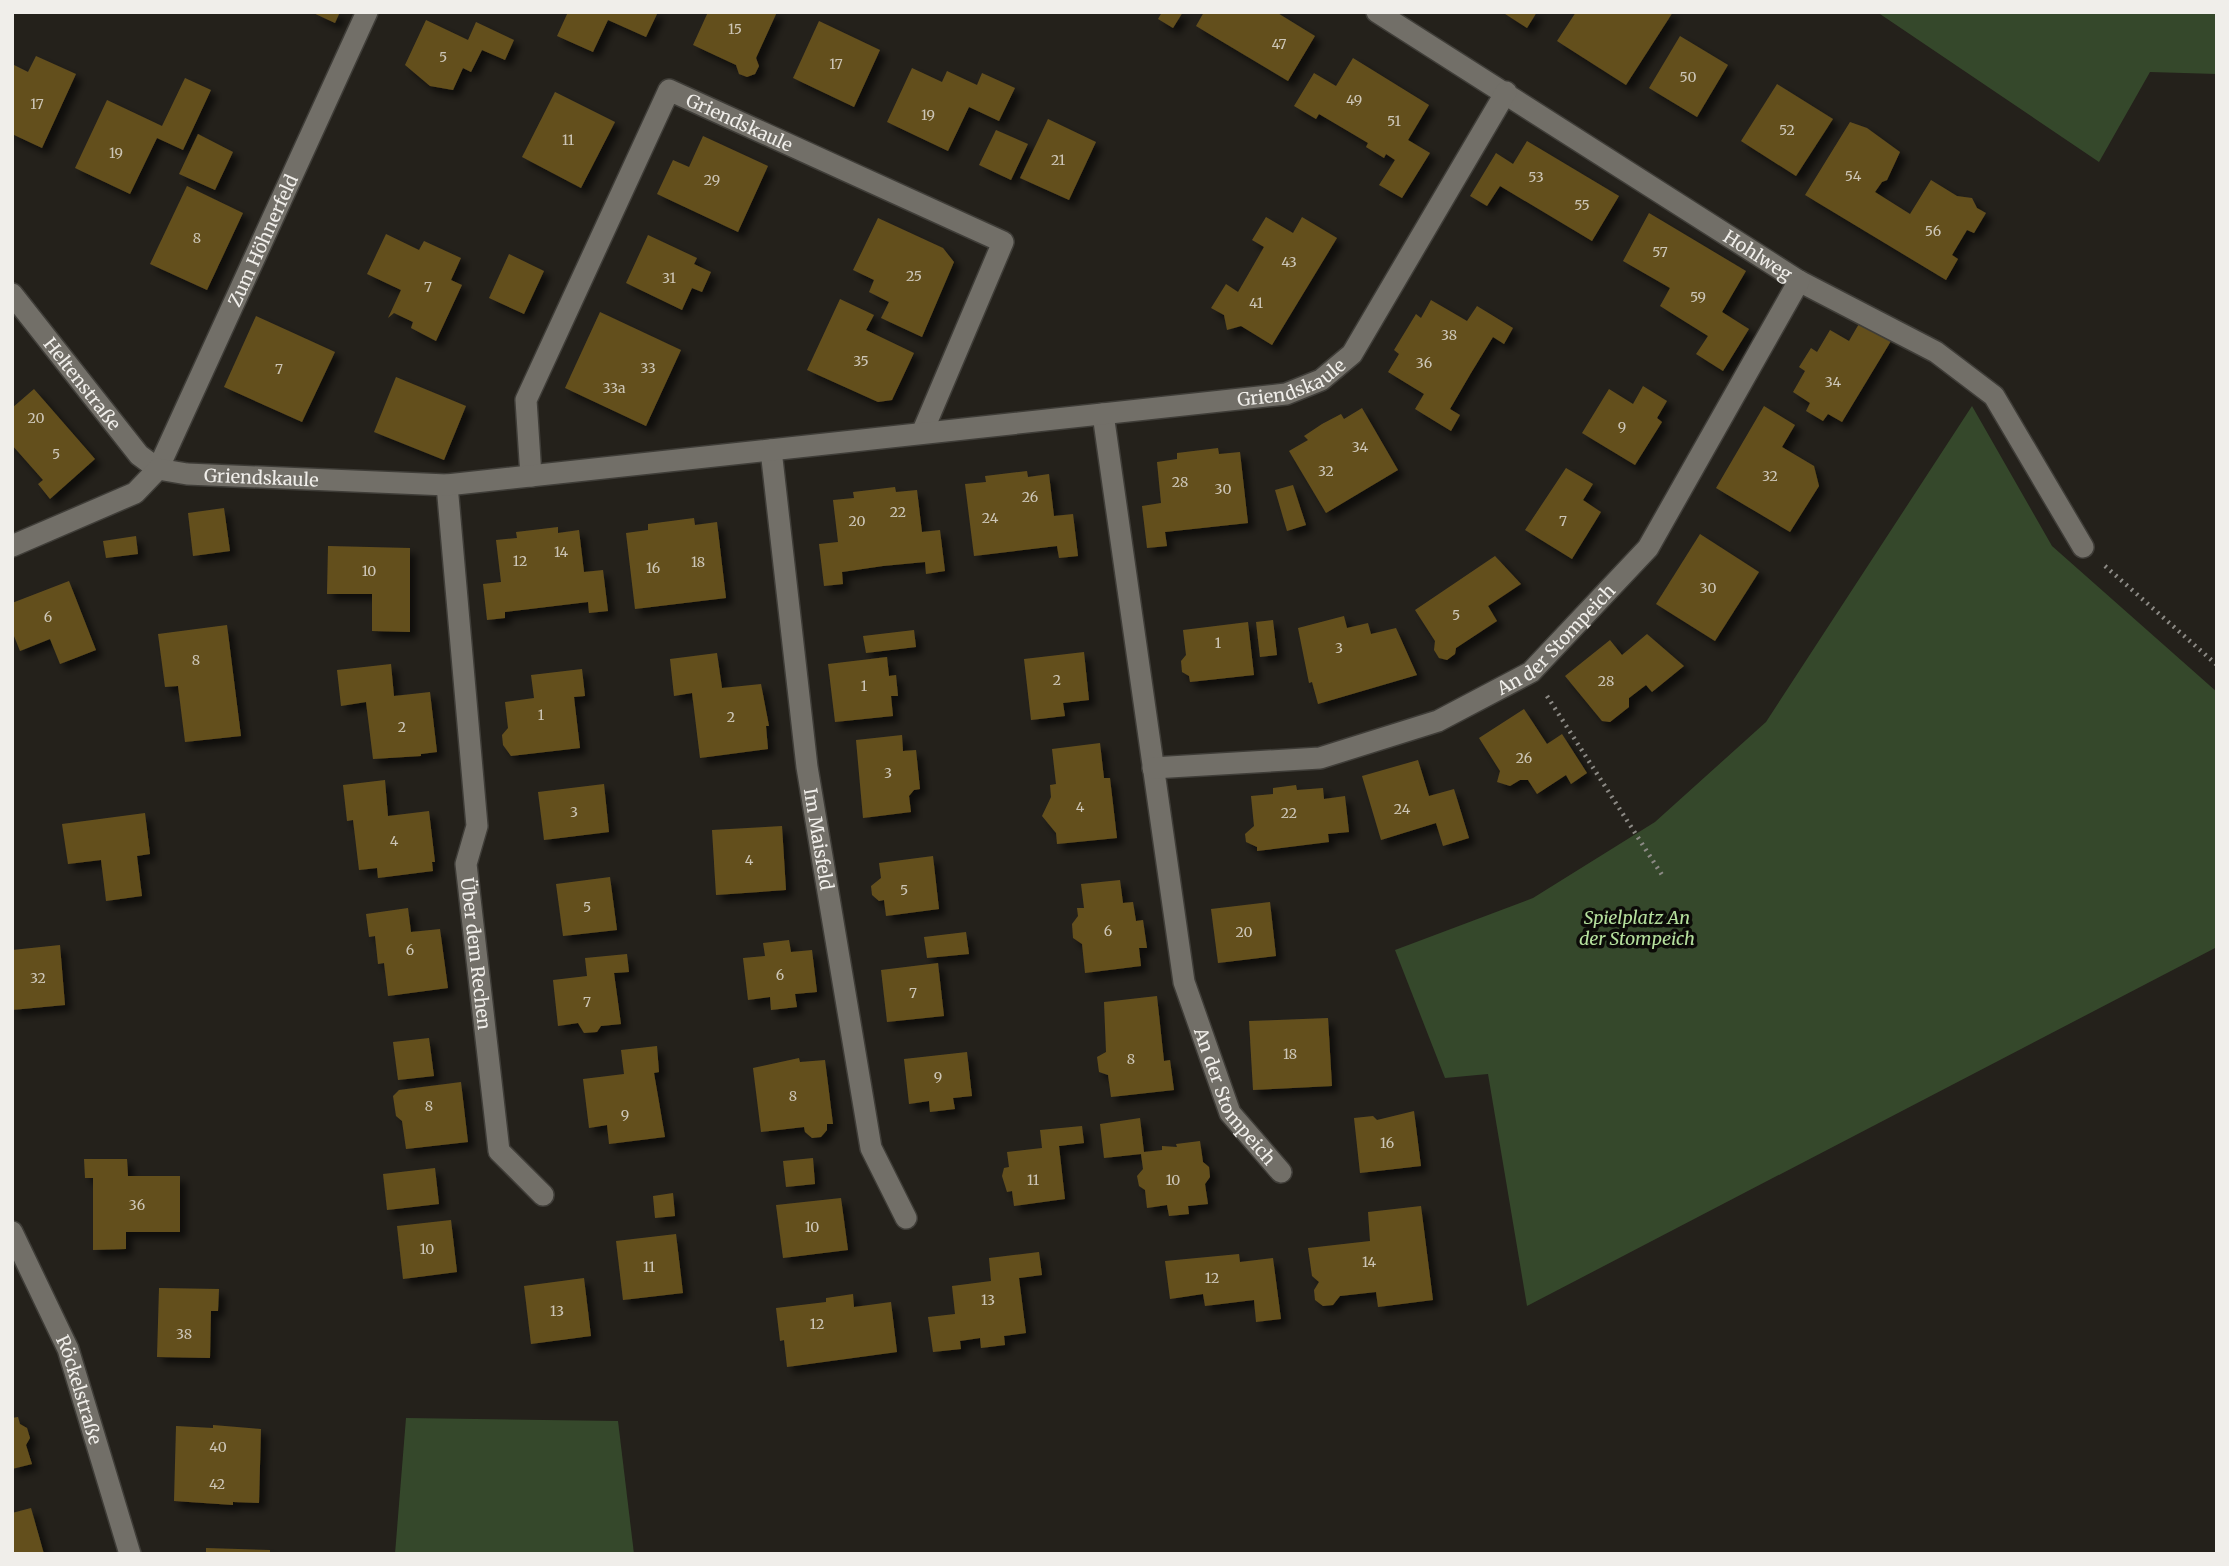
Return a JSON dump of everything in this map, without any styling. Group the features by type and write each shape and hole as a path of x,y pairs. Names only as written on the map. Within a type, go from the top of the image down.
{"street":[{"name":"Zum Höhnerfeld","path":"158,469 367,12"},
{"name":"Hohlweg","path":"1377,12 1799,281 1936,352 1994,396 2083,547"},
{"name":"Griendskaule","path":"531,476 526,400 669,90 1003,242 922,433"},
{"name":"Griendskaule","path":"158,469 187,474 447,485 1286,394 1321,380 1352,354 1506,92"},
{"name":"An der Stompeich","path":"1153,768 1320,758 1438,721 1531,672 1648,548 1799,281"},
{"name":"Heltenstraße","path":"12,294 139,455 158,469"},
{"name":"An der Stompeich","path":"1103,414 1184,982 1230,1113 1281,1172"},
{"name":"Im Maisfeld","path":"771,450 807,767 871,1148 906,1218"},
{"path":"12,546 135,493 158,469"},
{"name":"Über dem Rechen","path":"447,485 477,826 466,864 499,1151 543,1195"},
{"name":"Röckelstraße","path":"12,1232 68,1349 130,1554"}],"path":[{"path":"2083,547 2217,665"},
{"path":"1531,672 1664,878"}],"green space":[{"path":"1877,12 2217,12 2217,74 2150,72 2099,162"},
{"name":"Spielplatz An der Stompeich","path":"1972,406 2052,546 2217,692 2217,947 1527,1306 1488,1074 1445,1078 1395,950 1533,898 1655,822 1766,722"},
{"path":"406,1418 618,1421 634,1554 395,1554"}],"building":[{"path":"311,12 340,12 335,23"},
{"path":"568,12 658,12 646,37 608,20 593,52 557,36"},
{"path":"708,12 777,12 756,58 759,66 755,74 747,77 739,74 736,65 693,45"},
{"path":"1162,12 1183,12 1173,28 1158,19"},
{"path":"1204,12 1276,12 1315,36 1288,81 1196,26"},
{"path":"1502,12 1537,12 1527,28"},
{"path":"1576,12 1673,12 1626,85 1557,41"},
{"path":"426,20 468,40 476,22 514,40 505,60 482,50 471,72 463,68 453,90 430,86 405,65"},
{"path":"819,21 880,50 854,107 793,78"},
{"path":"1680,36 1728,65 1697,117 1649,88"},
{"path":"36,56 76,74 42,148 12,134 12,64 28,72"},
{"path":"1353,58 1429,105 1408,140 1430,153 1402,198 1379,185 1395,160 1386,154 1384,158 1366,147 1368,143 1319,114 1316,119 1294,106 1314,73 1336,86"},
{"path":"912,68 942,82 947,71 977,85 982,73 1015,88 999,121 969,107 948,151 887,122"},
{"path":"185,78 211,90 183,150 157,138 130,194 75,168 107,100 162,126"},
{"path":"1777,84 1833,119 1796,176 1741,141"},
{"path":"555,92 615,122 581,188 522,157"},
{"path":"1048,119 1096,142 1069,200 1020,178"},
{"path":"1850,122 1867,128 1900,152 1887,180 1882,182 1875,192 1910,214 1931,180 1957,196 1972,198 1977,208 1986,213 1974,233 1967,230 1952,255 1958,259 1946,280 1805,195"},
{"path":"996,130 1028,144 1011,180 979,165"},
{"path":"198,134 233,152 215,190 179,174"},
{"path":"703,136 768,166 738,232 657,194 673,160 689,167"},
{"path":"1527,141 1619,196 1592,241 1500,186 1487,206 1470,196 1496,153 1513,164"},
{"path":"187,186 243,213 207,290 150,264"},
{"path":"1649,213 1746,271 1722,312 1749,329 1723,371 1696,354 1708,336 1660,306 1670,288 1623,261"},
{"path":"1266,217 1293,233 1302,217 1337,238 1272,345 1241,326 1227,330 1224,315 1211,308 1226,284 1238,292 1264,247 1252,240"},
{"path":"878,218 943,248 954,262 922,337 881,318 889,302 869,292 874,280 853,270"},
{"path":"386,234 419,250 424,241 461,258 451,280 462,285 436,341 411,328 413,322 394,313 388,318 401,290 367,274"},
{"path":"648,235 697,258 694,264 711,272 702,292 692,288 682,310 626,283"},
{"path":"509,254 544,271 524,314 489,298"},
{"path":"840,299 874,315 866,330 914,353 892,400 878,402 807,370"},
{"path":"1431,300 1467,321 1477,306 1513,328 1504,344 1493,337 1471,373 1450,409 1460,415 1451,431 1415,409 1424,394 1388,372 1399,354 1394,350 1416,314 1421,318"},
{"path":"600,312 681,350 646,426 565,388"},
{"path":"256,316 335,352 302,422 224,387"},
{"path":"1860,322 1891,341 1842,422 1828,414 1823,421 1806,411 1810,403 1793,392 1805,371 1799,367 1811,348 1817,352 1830,330 1849,341"},
{"path":"396,377 466,406 444,460 374,432"},
{"path":"1643,386 1667,401 1657,418 1662,422 1635,465 1582,433 1609,389 1633,404"},
{"path":"34,389 95,459 50,499 38,484 43,480 12,445 12,408"},
{"path":"1764,406 1795,425 1782,447 1814,466 1819,486 1790,532 1716,488"},
{"path":"1362,408 1398,470 1326,513 1289,451 1308,440 1304,436 1322,424 1341,414 1344,419"},
{"path":"1218,448 1219,454 1240,452 1248,523 1165,532 1167,546 1147,548 1142,506 1161,503 1157,462 1177,459 1177,453"},
{"path":"1566,468 1593,484 1583,500 1601,512 1572,559 1525,530"},
{"path":"1027,471 1028,477 1049,474 1054,516 1073,514 1078,556 1059,558 1057,546 974,556 965,484 986,482 985,476"},
{"path":"1293,485 1306,525 1287,531 1275,490"},
{"path":"895,487 896,492 917,490 922,532 940,530 945,571 926,574 925,562 883,566 842,572 843,584 824,586 819,544 838,542 833,500 854,498 853,492"},
{"path":"224,508 230,551 193,556 188,513"},
{"path":"694,518 695,525 717,522 726,598 635,609 626,533 648,530 648,524"},
{"path":"558,527 558,533 579,530 584,572 603,570 608,611 589,613 588,602 505,612 505,618 487,620 483,584 501,582 496,540 517,538 516,532"},
{"path":"1700,534 1759,572 1715,641 1656,604"},
{"path":"136,536 138,554 106,558 103,541"},
{"path":"328,546 410,548 410,632 372,631 372,594 327,594"},
{"path":"1495,556 1521,584 1488,606 1497,621 1456,648 1455,654 1447,660 1439,658 1434,650 1435,641 1415,610"},
{"path":"69,581 96,650 60,664 50,639 20,651 12,631 12,603"},
{"path":"1344,616 1347,628 1368,623 1371,634 1396,628 1417,675 1318,704 1312,682 1309,683 1298,628"},
{"path":"1273,620 1277,655 1260,657 1256,622"},
{"path":"1248,622 1254,675 1190,682 1189,676 1182,672 1181,661 1186,655 1183,630"},
{"path":"227,625 241,736 185,742 178,686 165,687 158,634"},
{"path":"914,630 916,647 866,653 863,636"},
{"path":"1647,634 1684,666 1652,692 1646,685 1629,698 1629,707 1610,722 1602,721 1565,676 1610,640 1622,655"},
{"path":"1084,652 1089,700 1063,703 1065,716 1031,720 1024,659"},
{"path":"717,653 722,688 761,684 769,726 766,726 768,749 700,758 692,693 674,696 670,659"},
{"path":"887,657 889,676 896,675 898,696 891,696 893,716 835,722 828,664"},
{"path":"391,664 394,696 430,692 437,752 421,756 373,759 366,702 341,706 337,670"},
{"path":"582,669 585,696 574,697 580,748 511,756 503,745 502,735 508,728 505,702 534,698 531,675"},
{"path":"1524,709 1547,744 1562,734 1587,773 1571,784 1566,775 1537,794 1528,780 1520,780 1510,786 1497,782 1500,771 1479,738"},
{"path":"902,735 903,751 916,750 920,789 914,790 909,796 911,812 863,818 856,740"},
{"path":"1100,743 1104,778 1110,778 1117,838 1057,844 1056,833 1042,816 1051,797 1050,785 1056,784 1052,749"},
{"path":"1418,760 1429,796 1454,789 1469,838 1443,846 1436,823 1381,840 1362,776"},
{"path":"385,780 388,816 429,811 435,862 432,862 433,871 378,878 377,868 359,870 353,820 347,821 343,785"},
{"path":"604,784 609,832 544,840 538,792"},
{"path":"1296,785 1297,790 1323,788 1324,799 1345,796 1349,832 1328,834 1329,842 1257,851 1257,847 1246,842 1245,834 1254,826 1251,796 1273,794 1273,788"},
{"path":"145,813 150,854 137,856 142,896 106,901 101,860 68,864 62,824"},
{"path":"782,826 786,890 716,895 712,830"},
{"path":"933,856 939,909 886,916 884,900 879,901 872,895 871,886 881,878 879,863"},
{"path":"610,877 617,930 563,936 556,884"},
{"path":"1120,880 1123,903 1133,902 1136,921 1143,920 1147,948 1139,948 1141,966 1085,973 1082,944 1073,938 1072,924 1078,916 1077,908 1084,908 1081,884"},
{"path":"1270,902 1276,956 1218,963 1211,909"},
{"path":"408,908 411,932 440,929 448,988 388,996 384,963 378,964 375,936 369,937 366,914"},
{"path":"966,932 969,954 927,958 924,937"},
{"path":"789,940 791,952 812,950 817,992 795,994 797,1007 771,1010 770,997 748,1000 743,958 765,956 763,943"},
{"path":"60,945 65,1005 12,1010 12,950"},
{"path":"627,954 629,972 614,973 621,1024 601,1026 597,1032 584,1033 578,1023 558,1026 553,980 587,976 585,958"},
{"path":"938,963 944,1016 887,1022 881,970"},
{"path":"1157,996 1164,1061 1170,1060 1174,1090 1111,1097 1108,1075 1099,1072 1097,1057 1106,1052 1104,1002"},
{"path":"1328,1018 1332,1086 1253,1090 1249,1021"},
{"path":"429,1038 434,1076 398,1080 393,1042"},
{"path":"657,1046 659,1072 654,1073 665,1137 609,1144 607,1125 589,1128 583,1079 624,1074 621,1050"},
{"path":"967,1052 972,1096 953,1098 955,1109 930,1112 929,1101 909,1104 904,1059"},
{"path":"799,1058 800,1062 825,1060 833,1124 827,1124 827,1130 821,1137 812,1138 805,1132 804,1127 761,1132 753,1068"},
{"path":"461,1082 468,1142 406,1149 402,1121 396,1116 393,1096 399,1090"},
{"path":"1414,1111 1421,1166 1360,1173 1354,1118 1373,1116 1377,1120"},
{"path":"1140,1118 1144,1152 1162,1150 1162,1146 1177,1147 1176,1144 1200,1141 1203,1162 1209,1167 1210,1177 1205,1184 1208,1204 1188,1206 1189,1214 1169,1216 1167,1205 1147,1208 1145,1190 1139,1186 1137,1176 1143,1169 1141,1154 1104,1158 1100,1124"},
{"path":"1082,1126 1084,1143 1059,1146 1065,1199 1014,1206 1012,1191 1007,1192 1002,1176 1004,1168 1009,1167 1007,1152 1042,1148 1040,1130"},
{"path":"813,1158 815,1184 786,1187 783,1161"},
{"path":"84,1159 127,1159 128,1176 180,1176 180,1232 126,1232 126,1249 93,1250 93,1178 85,1178"},
{"path":"435,1168 439,1204 387,1210 383,1174"},
{"path":"673,1193 675,1216 655,1218 653,1196"},
{"path":"841,1198 848,1250 783,1258 776,1205"},
{"path":"1421,1206 1433,1300 1378,1307 1376,1292 1340,1296 1333,1305 1323,1306 1315,1300 1314,1290 1319,1282 1312,1276 1308,1248 1370,1241 1368,1212"},
{"path":"451,1220 457,1272 403,1279 397,1226"},
{"path":"676,1234 683,1293 623,1300 616,1241"},
{"path":"1039,1252 1042,1275 1019,1278 1026,1333 1004,1336 1005,1345 981,1348 980,1338 960,1341 961,1349 933,1352 928,1317 955,1314 952,1286 991,1281 989,1258"},
{"path":"1239,1254 1240,1262 1273,1258 1281,1319 1256,1322 1254,1300 1205,1306 1203,1294 1170,1299 1165,1261"},
{"path":"584,1278 591,1336 531,1344 524,1286"},
{"path":"159,1288 219,1289 218,1311 211,1311 210,1358 157,1357"},
{"path":"853,1294 854,1307 891,1302 897,1352 787,1367 784,1340 780,1341 776,1308 826,1302 826,1298"},
{"path":"18,1417 20,1424 27,1428 30,1438 26,1445 32,1464 12,1469 12,1418"},
{"path":"213,1425 261,1429 259,1503 233,1502 233,1505 174,1501 176,1426 213,1428"},
{"path":"31,1508 44,1554 12,1554 12,1513"},
{"path":"206,1548 270,1550 270,1554 206,1554"}]}
